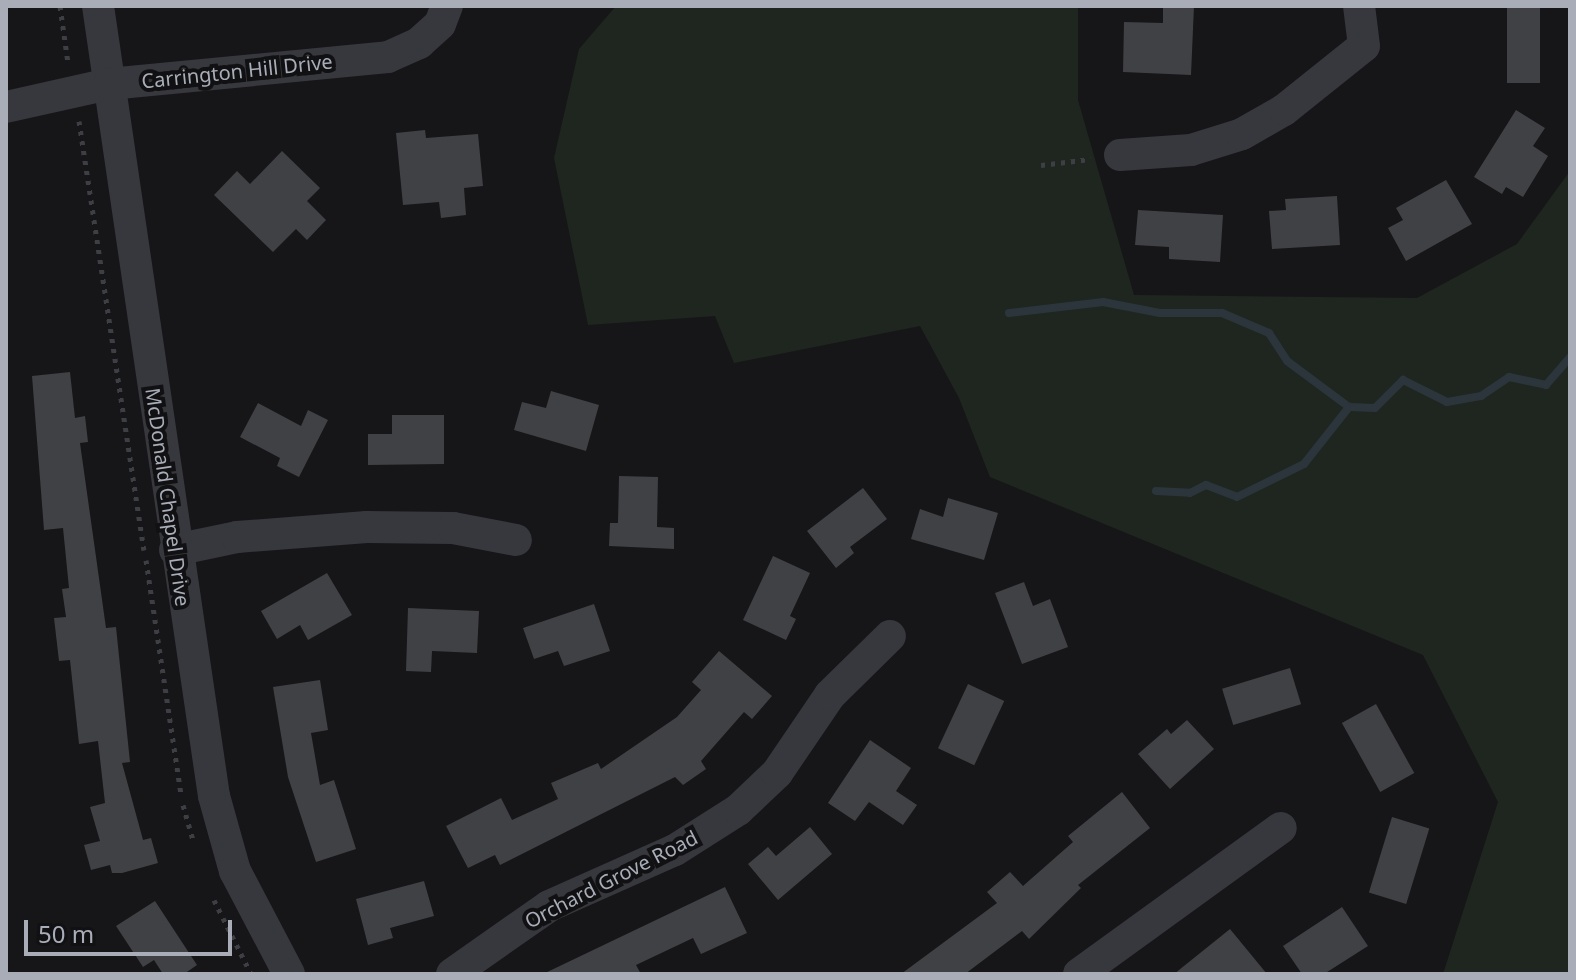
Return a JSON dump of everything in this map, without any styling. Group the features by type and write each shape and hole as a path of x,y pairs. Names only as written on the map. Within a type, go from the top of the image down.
{"street":[{"name":"McDonald Chapel Drive","path":"98,6 175,550 214,796 235,871 289,974"},
{"name":"Carrington Hill Drive","path":"6,107 109,84 388,57 419,43 440,24 447,6"},
{"path":"1120,155 1191,150 1242,134 1284,110 1364,46 1359,6"},
{"path":"175,550 237,537 367,527 453,528 516,540"},
{"name":"Orchard Grove Road","path":"452,974 549,906 675,850 738,810 777,773 830,695 890,636"},
{"path":"1079,974 1281,828"}],"path":[{"path":"60,6 69,72"},
{"path":"1041,165 1120,155"}],"shaded area":[{"path":"616,6 1078,6 1078,100 1134,295 1417,298 1517,244 1570,171 1570,974 1443,974 1498,802 1423,655 990,477 959,398 920,326 734,363 715,316 588,325 554,158 579,49"}],"building":[{"path":"1163,6 1194,6 1191,75 1123,72 1124,22 1163,23"},
{"path":"1507,6 1540,6 1540,83 1507,83"},
{"path":"1516,110 1545,128 1533,146 1548,156 1523,197 1506,187 1502,194 1474,177"},
{"path":"425,130 426,138 478,134 483,186 464,188 466,215 441,218 439,202 403,205 396,133"},
{"path":"282,151 320,188 307,201 326,220 307,240 296,229 273,252 214,195 237,171 250,184"},
{"path":"1446,180 1472,224 1406,261 1388,228 1403,220 1396,208"},
{"path":"1337,196 1340,245 1272,249 1269,211 1286,210 1285,199"},
{"path":"1138,210 1223,215 1220,262 1169,259 1169,247 1135,245"},
{"path":"70,372 75,418 85,416 88,442 80,443 106,628 116,627 130,762 122,763 143,840 151,838 158,863 122,873 112,873 110,865 91,870 84,845 100,841 90,807 105,803 98,741 79,744 70,660 59,661 54,618 66,617 62,589 69,588 63,528 44,530 32,376"},
{"path":"551,391 599,405 586,451 514,430 522,402 546,408"},
{"path":"258,403 301,426 308,410 328,420 299,477 277,466 280,458 240,437"},
{"path":"392,415 444,415 444,464 368,465 368,434 392,434"},
{"path":"619,476 658,477 657,527 674,528 674,549 609,546 610,523 618,523"},
{"path":"863,488 887,519 850,547 854,553 836,568 807,531"},
{"path":"948,498 998,513 984,560 911,539 920,509 943,517"},
{"path":"773,556 810,573 790,616 796,619 786,640 743,620"},
{"path":"327,573 352,615 308,640 300,625 277,639 261,611"},
{"path":"1024,582 1033,606 1050,599 1068,647 1022,664 995,593"},
{"path":"594,604 610,651 564,666 558,651 534,659 523,628"},
{"path":"408,608 479,611 477,653 432,651 431,672 406,671"},
{"path":"719,651 772,696 752,719 744,712 701,761 706,769 683,785 675,777 500,865 495,855 468,868 446,826 501,798 512,820 558,799 551,783 598,763 601,769 677,717 701,690 692,682"},
{"path":"1290,668 1301,704 1233,725 1222,689"},
{"path":"320,680 328,730 311,733 320,785 334,780 356,849 316,862 288,777 273,687"},
{"path":"968,684 1004,701 974,765 938,748"},
{"path":"1376,704 1414,773 1380,792 1342,723"},
{"path":"1187,720 1214,749 1170,789 1138,754 1167,729 1171,734"},
{"path":"870,740 911,768 896,791 917,805 903,825 869,802 855,821 828,803"},
{"path":"1122,792 1150,828 1078,885 1081,888 1029,939 1022,931 965,974 901,974 997,903 987,892 1010,872 1023,886 1073,842 1068,836"},
{"path":"1392,817 1429,828 1406,904 1369,893"},
{"path":"810,827 832,854 778,900 748,864 768,847 776,856"},
{"path":"424,881 434,916 390,928 393,938 368,945 356,899"},
{"path":"725,887 747,933 701,954 693,938 636,965 641,974 543,974"},
{"path":"155,901 197,965 184,974 163,974 154,960 143,967 116,926"},
{"path":"1342,907 1368,946 1324,974 1302,974 1283,946"},
{"path":"1230,929 1267,974 1174,974"}],"waterway":[{"path":"1009,313 1103,302 1160,313 1222,313 1269,333 1287,361 1349,407"},
{"path":"1156,491 1190,493 1206,485 1237,497 1304,464 1349,407 1375,408 1403,380 1447,402 1481,396 1509,377 1546,385 1570,357"}]}
